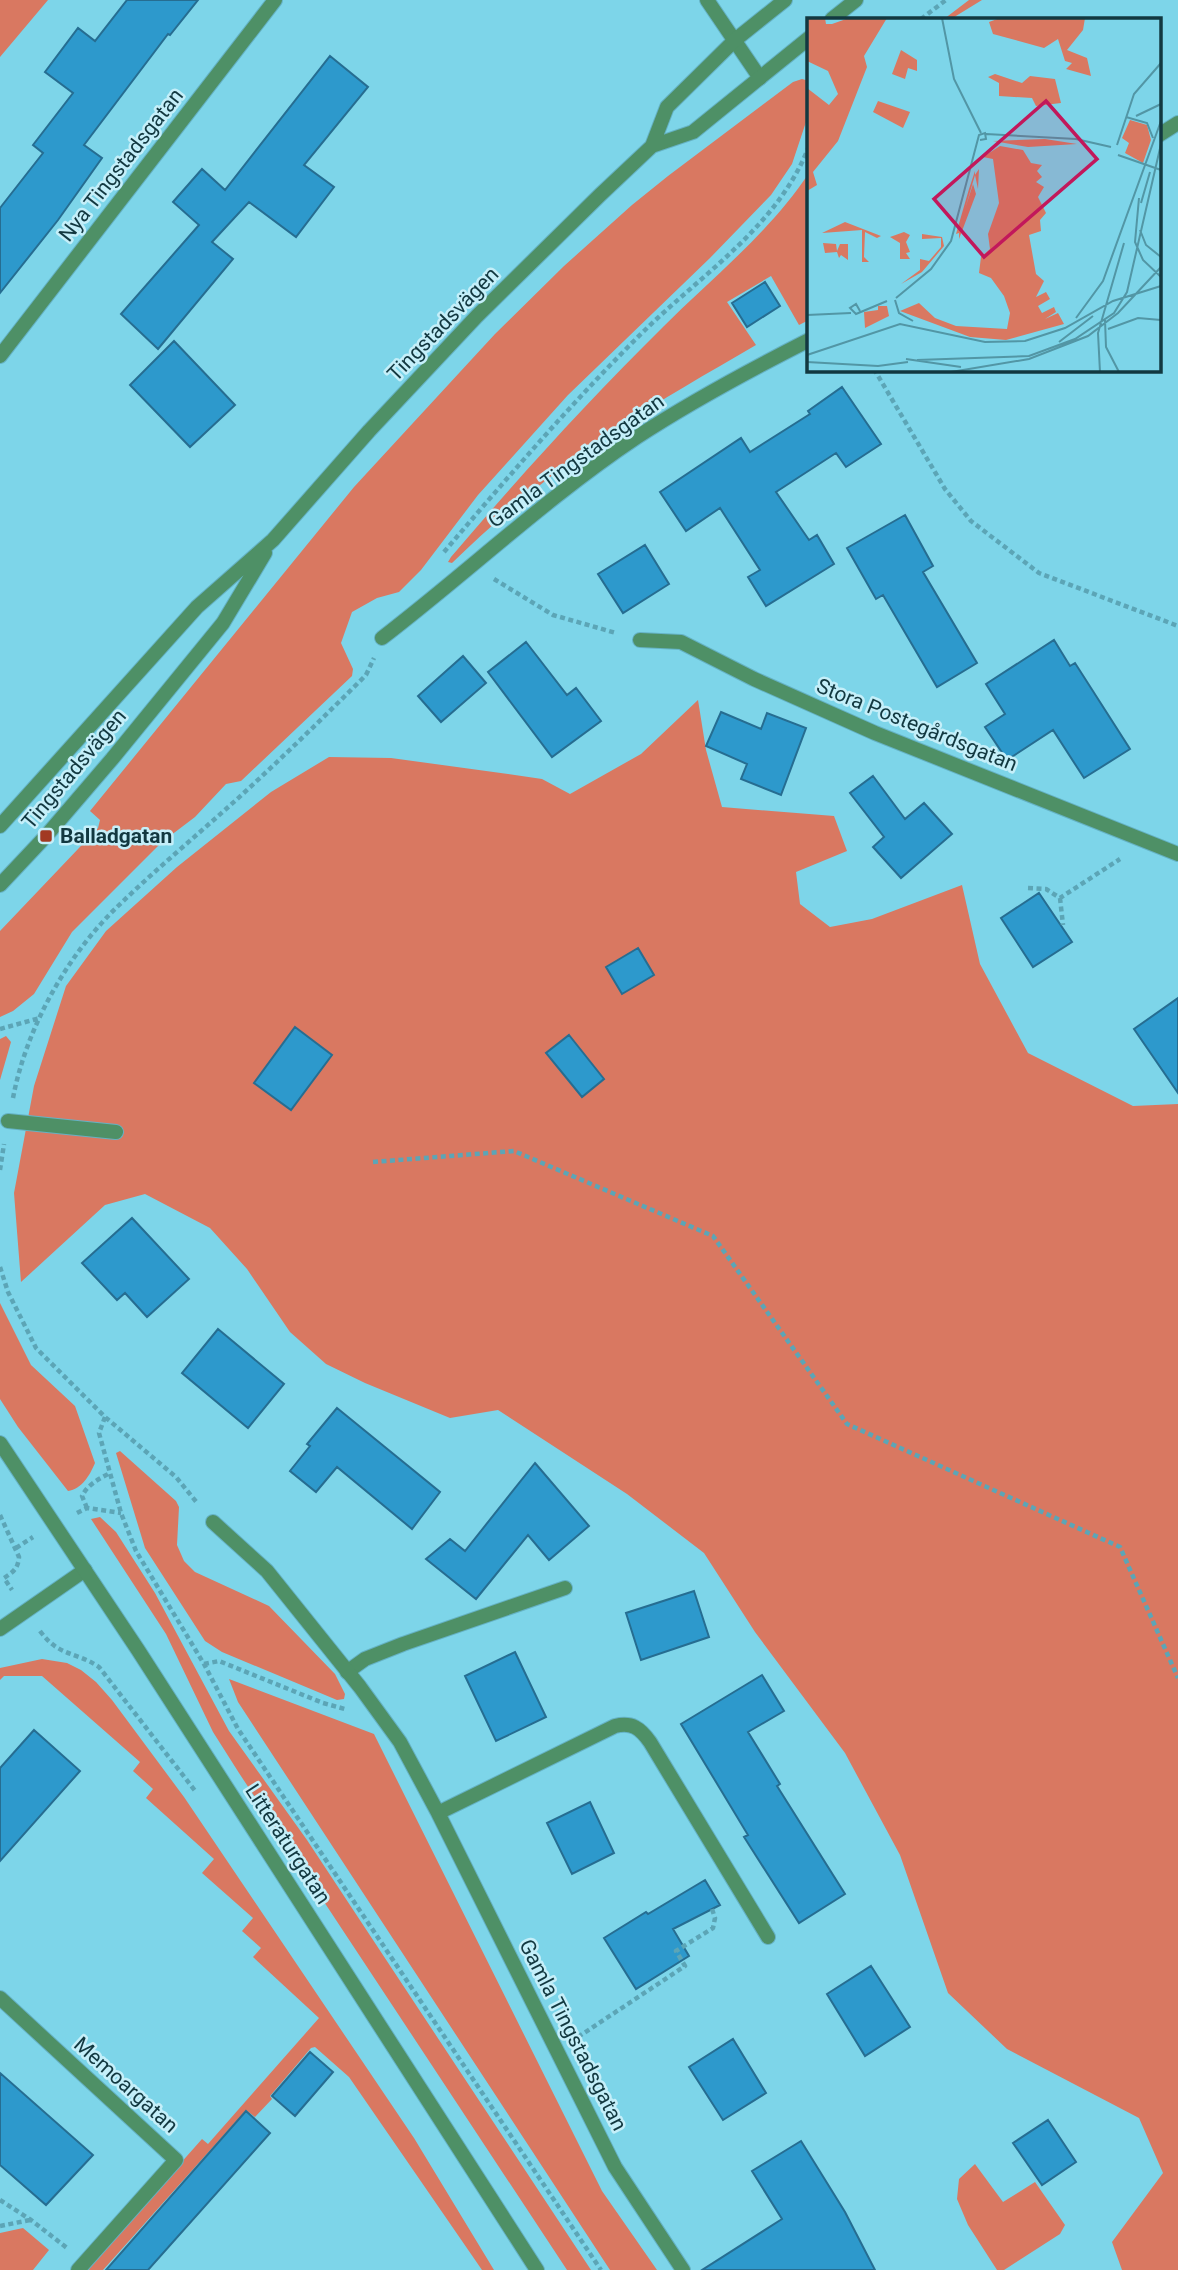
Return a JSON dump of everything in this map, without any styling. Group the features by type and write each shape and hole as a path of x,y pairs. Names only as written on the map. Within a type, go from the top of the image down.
{"street":[{"name":"Nya Tingstadsgatan","path":"0,356 275,0"},
{"path":"707,0 760,78"},
{"name":"Tingstadsvägen","path":"0,826 197,607 273,540 369,431 477,316 652,146 667,107 735,40 785,0"},
{"path":"833,18 856,0"},
{"name":"Tingstadsvägen","path":"652,146 693,132 807,40"},
{"path":"1160,134 1178,123"},
{"name":"Gamla Tingstadsgatan","path":"382,638 545,505 637,437 744,373 807,341"},
{"name":"Tingstadsvägen","path":"0,885 112,759 223,623 273,540"},
{"name":"Stora Postegårdsgatan","path":"640,640 681,642 754,679 875,733 1178,854"},
{"path":"8,1121 116,1132"},
{"name":"Litteraturgatan","path":"0,1443 85,1570 537,2270"},
{"name":"Gamla Tingstadsgatan","path":"213,1522 267,1571 370,1700 400,1742 615,2167 683,2270"},
{"path":"0,1629 85,1570"},
{"path":"347,1672 365,1659 403,1644 565,1588"},
{"path":"438,1813 615,1726 631,1724 639,1728 650,1742 768,1937"},
{"name":"Memoargatan","path":"0,1998 176,2160 81,2266"}],"path":[{"path":"922,18 946,0"},
{"path":"442,555 549,429 644,330 743,241 790,186 807,154"},
{"path":"875,371 944,489 971,521 1039,573 1178,626"},
{"path":"471,565 553,615 640,640"},
{"path":"0,1171 17,1074 40,1018 62,978 116,908 275,765 366,676 382,638"},
{"path":"1060,898 1147,841"},
{"path":"1028,888 1046,890 1060,898"},
{"path":"1060,898 1063,925"},
{"path":"0,1028 40,1018"},
{"path":"373,1162 514,1151 713,1237 846,1424 1120,1547 1178,1678"},
{"path":"0,1267 8,1292 36,1348 105,1416 176,1478 213,1522"},
{"path":"105,1416 99,1433 121,1513 136,1550 204,1664 238,1729 601,2270"},
{"path":"87,1508 82,1496 85,1490 91,1483 110,1473"},
{"path":"0,1515 19,1557 15,1571 4,1578 26,1611 46,1639 58,1650 88,1660 99,1667 200,1798"},
{"path":"204,1664 219,1661 323,1703 351,1710 370,1700"},
{"path":"557,2051 685,1966 676,1951 713,1928 715,1917 712,1909"},
{"path":"0,2200 31,2220 81,2266"},
{"path":"0,2226 31,2220"}],"shaded area":[{"path":"0,0 48,0 0,57"},
{"path":"969,0 982,0 953,18 945,18"},
{"path":"807,80 807,119 792,164 771,195 568,395 478,495 421,570 399,592 377,598 352,612 341,643 353,669 352,676 241,781 226,784 195,817 162,842 72,932 34,994 13,1011 0,1017 0,931 98,828 100,820 90,811 354,487 495,334 564,266 668,176 793,82"},
{"path":"807,176 807,321 799,325 771,276 727,302 756,345 592,446 530,493 452,563 448,562 555,439 682,308 759,235"},
{"path":"698,700 706,750 722,807 834,816 847,851 796,872 800,904 830,927 872,919 962,885 980,964 1028,1053 1133,1106 1178,1104 1178,2270 1122,2270 1112,2242 1163,2173 1139,2118 1007,2049 948,1993 900,1855 845,1753 755,1632 704,1553 627,1494 498,1410 450,1418 326,1364 290,1332 247,1269 210,1228 145,1194 105,1205 21,1282 14,1193 34,1086 66,986 106,931 177,867 271,792 329,757 391,758 542,779 570,794 641,754"},
{"path":"6,1036 11,1042 0,1080 0,1039"},
{"path":"0,1303 31,1365 75,1406 95,1463 85,1481 73,1490 68,1491 18,1427 0,1399"},
{"path":"120,1451 176,1501 179,1507 177,1545 184,1561 195,1572 269,1606 335,1674 345,1694 344,1699 337,1700 222,1652 205,1641 145,1548 116,1453"},
{"path":"100,1517 116,1532 155,1593 229,1731 307,1840 591,2270 567,2270 239,1773 213,1732 166,1634 91,1519"},
{"path":"42,1659 67,1663 96,1682 184,1797 414,2138 494,2270 482,2270 349,2077 315,2047 311,2048 255,2117 246,2110 103,2270 86,2270 202,2139 208,2144 319,2018 253,1957 261,1948 242,1931 253,1918 202,1873 214,1859 146,1798 153,1789 133,1771 140,1762 42,1676 4,1676 0,1680 0,1668"},
{"path":"229,1679 374,1734 602,2191 657,2270 610,2270 238,1702"},
{"path":"975,2164 1003,2202 1035,2182 1065,2225 1060,2234 1004,2270 997,2270 968,2225 957,2199 959,2179"},
{"path":"23,2228 49,2250 33,2270 0,2270 0,2233"}],"building":[{"path":"127,0 198,0 170,35 168,34 84,145 102,158 58,220 0,293 0,208 43,153 33,145 73,93 45,72 78,28 95,41"},
{"path":"330,56 368,87 304,165 334,187 296,237 249,202 212,242 233,259 158,349 121,314 199,225 173,202 202,169 225,190"},
{"path":"765,282 780,306 747,327 732,303"},
{"path":"174,341 235,405 190,447 130,385"},
{"path":"842,387 881,444 846,467 836,453 776,492 809,540 817,535 834,564 766,606 748,577 760,570 720,508 686,531 660,492 741,438 750,452 810,414 808,411"},
{"path":"905,515 933,566 923,572 977,663 937,687 883,595 876,599 847,548"},
{"path":"645,545 669,584 623,613 598,574"},
{"path":"1054,640 1070,666 1075,663 1130,749 1084,778 1053,730 1007,760 985,727 1005,714 986,684"},
{"path":"526,642 567,695 576,688 601,721 552,757 488,672"},
{"path":"463,656 486,683 441,722 418,696"},
{"path":"721,712 761,729 767,713 806,728 781,795 741,779 747,764 706,746"},
{"path":"873,776 905,819 924,803 952,834 901,878 873,847 884,837 850,793"},
{"path":"1039,893 1072,942 1033,967 1001,918"},
{"path":"638,948 654,975 622,994 606,967"},
{"path":"1178,998 1178,1093 1134,1029"},
{"path":"295,1027 332,1055 291,1110 254,1083"},
{"path":"569,1035 604,1079 582,1097 546,1053"},
{"path":"132,1218 189,1279 147,1317 125,1293 117,1300 82,1263"},
{"path":"218,1329 284,1384 248,1428 182,1373"},
{"path":"337,1408 440,1492 412,1529 337,1467 316,1492 290,1471 310,1446 307,1444"},
{"path":"535,1463 589,1526 549,1560 528,1535 476,1599 426,1559 450,1539 465,1551"},
{"path":"694,1591 709,1637 641,1660 626,1613"},
{"path":"515,1652 546,1717 496,1741 465,1676"},
{"path":"762,1675 784,1711 748,1732 780,1784 777,1786 845,1894 799,1923 744,1837 748,1835 681,1724"},
{"path":"34,1730 80,1771 0,1861 0,1768"},
{"path":"590,1802 614,1853 572,1874 547,1823"},
{"path":"705,1880 720,1905 673,1929 689,1956 636,1989 604,1938"},
{"path":"871,1966 910,2027 865,2056 827,1994"},
{"path":"733,2039 766,2093 723,2120 689,2067"},
{"path":"310,2052 333,2072 295,2116 272,2096"},
{"path":"0,2073 93,2155 46,2205 0,2165"},
{"path":"246,2111 270,2133 148,2270 106,2270"},
{"path":"1048,2120 1076,2162 1042,2185 1013,2143"},
{"path":"801,2141 845,2212 875,2270 702,2270 782,2219 752,2171"}],"place":[{"name":"Balladgatan","path":"46,836"}]}
